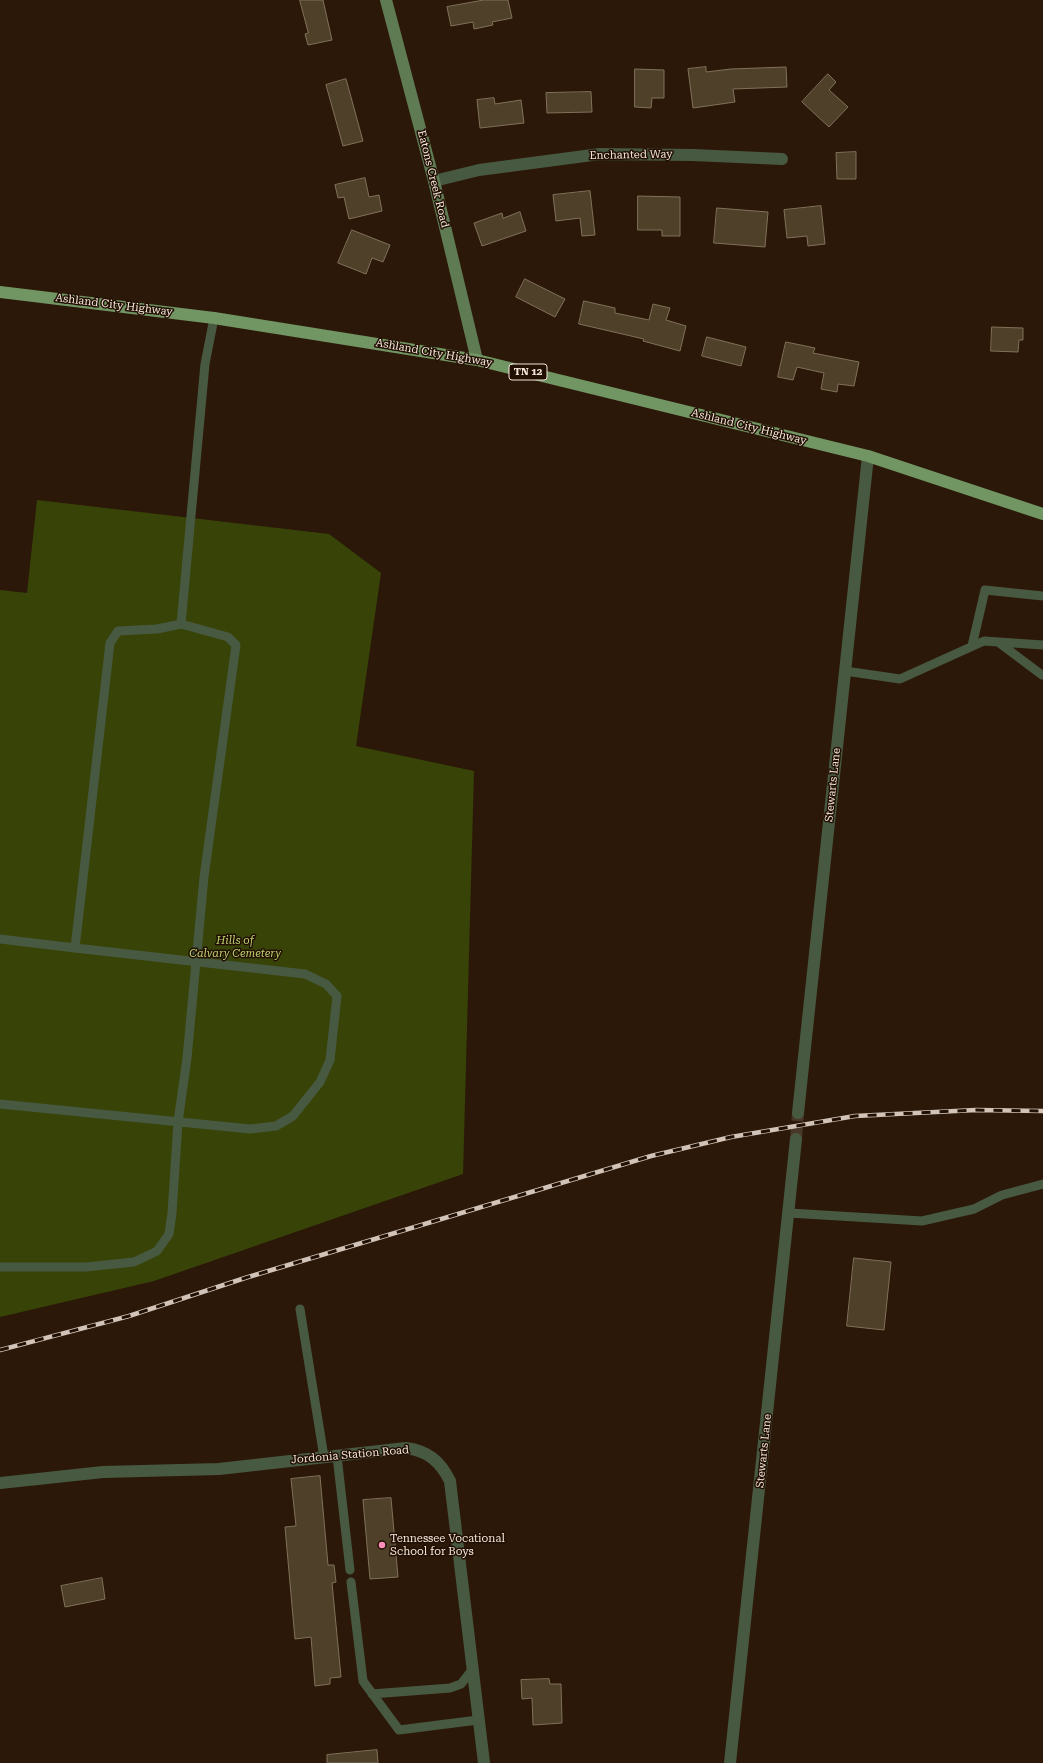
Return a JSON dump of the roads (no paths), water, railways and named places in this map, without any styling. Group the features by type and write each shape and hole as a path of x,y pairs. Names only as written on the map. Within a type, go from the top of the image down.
{"main road":[{"name":"Ashland City Highway","path":"0,292 214,318 477,360 868,456 1043,514"}],"street":[{"name":"Eatons Creek Road","path":"386,0 434,181 477,360"},
{"name":"Enchanted Way","path":"434,181 479,170 600,154 693,155 782,159"},
{"name":"Stewarts Lane","path":"798,1113 868,456"},
{"name":"Stewarts Lane","path":"730,1763 796,1139"},
{"name":"Jordonia Station Road","path":"0,1483 103,1472 219,1469 406,1448 417,1450 431,1456 443,1467 450,1481 484,1763"}],"lane":[{"path":"181,624 205,364 214,318"},
{"path":"972,646 984,590 1043,596"},
{"path":"0,1267 86,1267 134,1262 157,1251 169,1234 172,1213 178,1122 187,1058 204,877 236,645 228,637 181,624 157,629 118,631 110,642 75,948"},
{"path":"845,671 900,679 984,641 1043,645"},
{"path":"998,642 1042,675"},
{"path":"0,939 305,974 326,984 337,996 330,1060 320,1082 293,1116 276,1126 250,1129 0,1104"},
{"path":"789,1213 922,1221 974,1209 1002,1195 1043,1184"},
{"path":"300,1309 324,1457"},
{"path":"337,1456 350,1570"},
{"path":"351,1582 363,1681 398,1730 478,1720"},
{"path":"372,1694 450,1688 461,1684 472,1670"}],"tunnel":[{"path":"796,1139 798,1113"}],"railway":[{"path":"0,1350 129,1316 245,1278 651,1156 731,1137 855,1116 976,1110 1043,1111"}],"place":[{"name":"Tennessee Vocational School for Boys","path":"382,1545"}],"park label":[{"name":"Hills of Calvary Cemetery","path":"235,947"}]}
